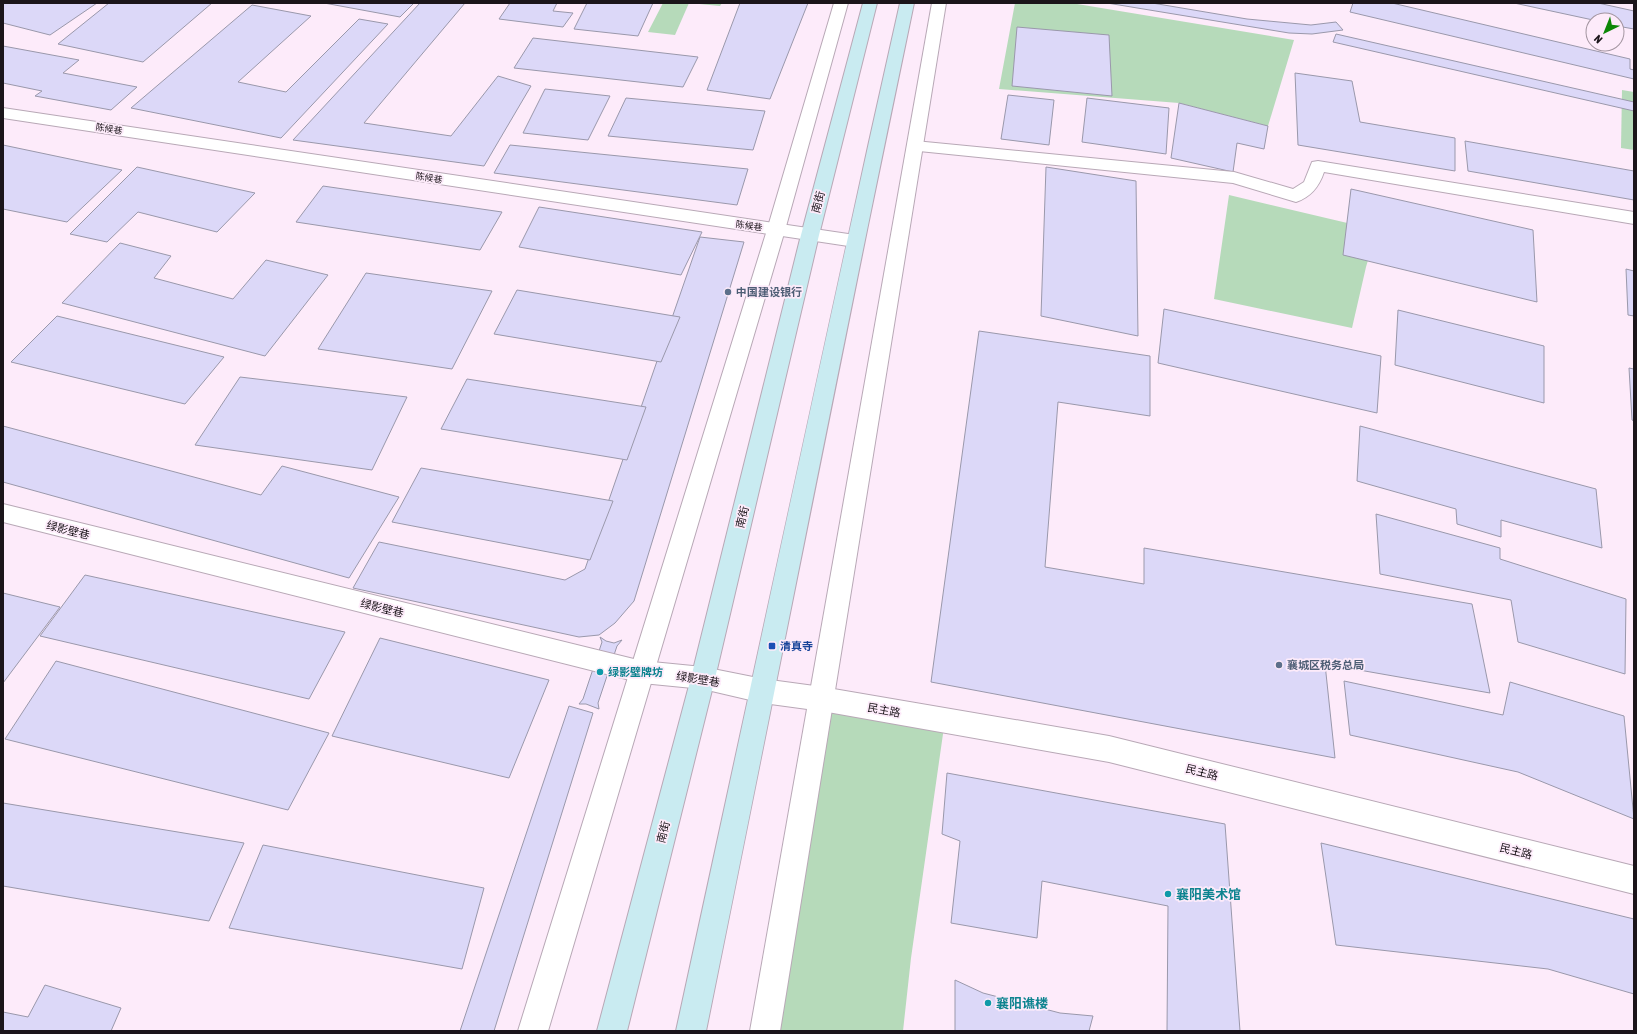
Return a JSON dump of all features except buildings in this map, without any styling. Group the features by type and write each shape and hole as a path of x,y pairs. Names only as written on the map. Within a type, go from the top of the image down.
{"main road":[{"name":"南街","path":"612,1031 703,678 810,235 870,3"},
{"path":"691,1031 764,691 855,241 908,3"}],"street":[{"path":"533,1031 776,230 841,3"},
{"path":"765,1031 939,3"},
{"name":"陈候巷","path":"3,113 855,241"},
{"path":"915,146 1234,178 1296,196 1311,185 1318,166 1634,218"},
{"name":"绿影壁巷","path":"3,513 642,672 703,678 764,691"},
{"name":"民主路","path":"764,691 822,699 1109,748 1634,880"}],"green space":[{"path":"663,3 689,3 675,35 648,32"},
{"path":"689,3 722,3 720,6"},
{"path":"1015,3 1071,3 1294,40 1268,126 1179,103 999,89"},
{"path":"1622,90 1634,92 1634,150 1621,148"},
{"path":"1229,195 1377,230 1366,267 1352,328 1214,299"},
{"path":"822,699 945,720 911,958 903,1031 763,1031"}],"place":[{"name":"中国建设银行","path":"728,292"},
{"name":"清真寺","path":"772,646"},
{"name":"襄城区税务总局","path":"1279,665"},
{"name":"绿影壁牌坊","path":"600,672"},
{"name":"襄阳美术馆","path":"1168,894"},
{"name":"襄阳谯楼","path":"988,1003"}]}
